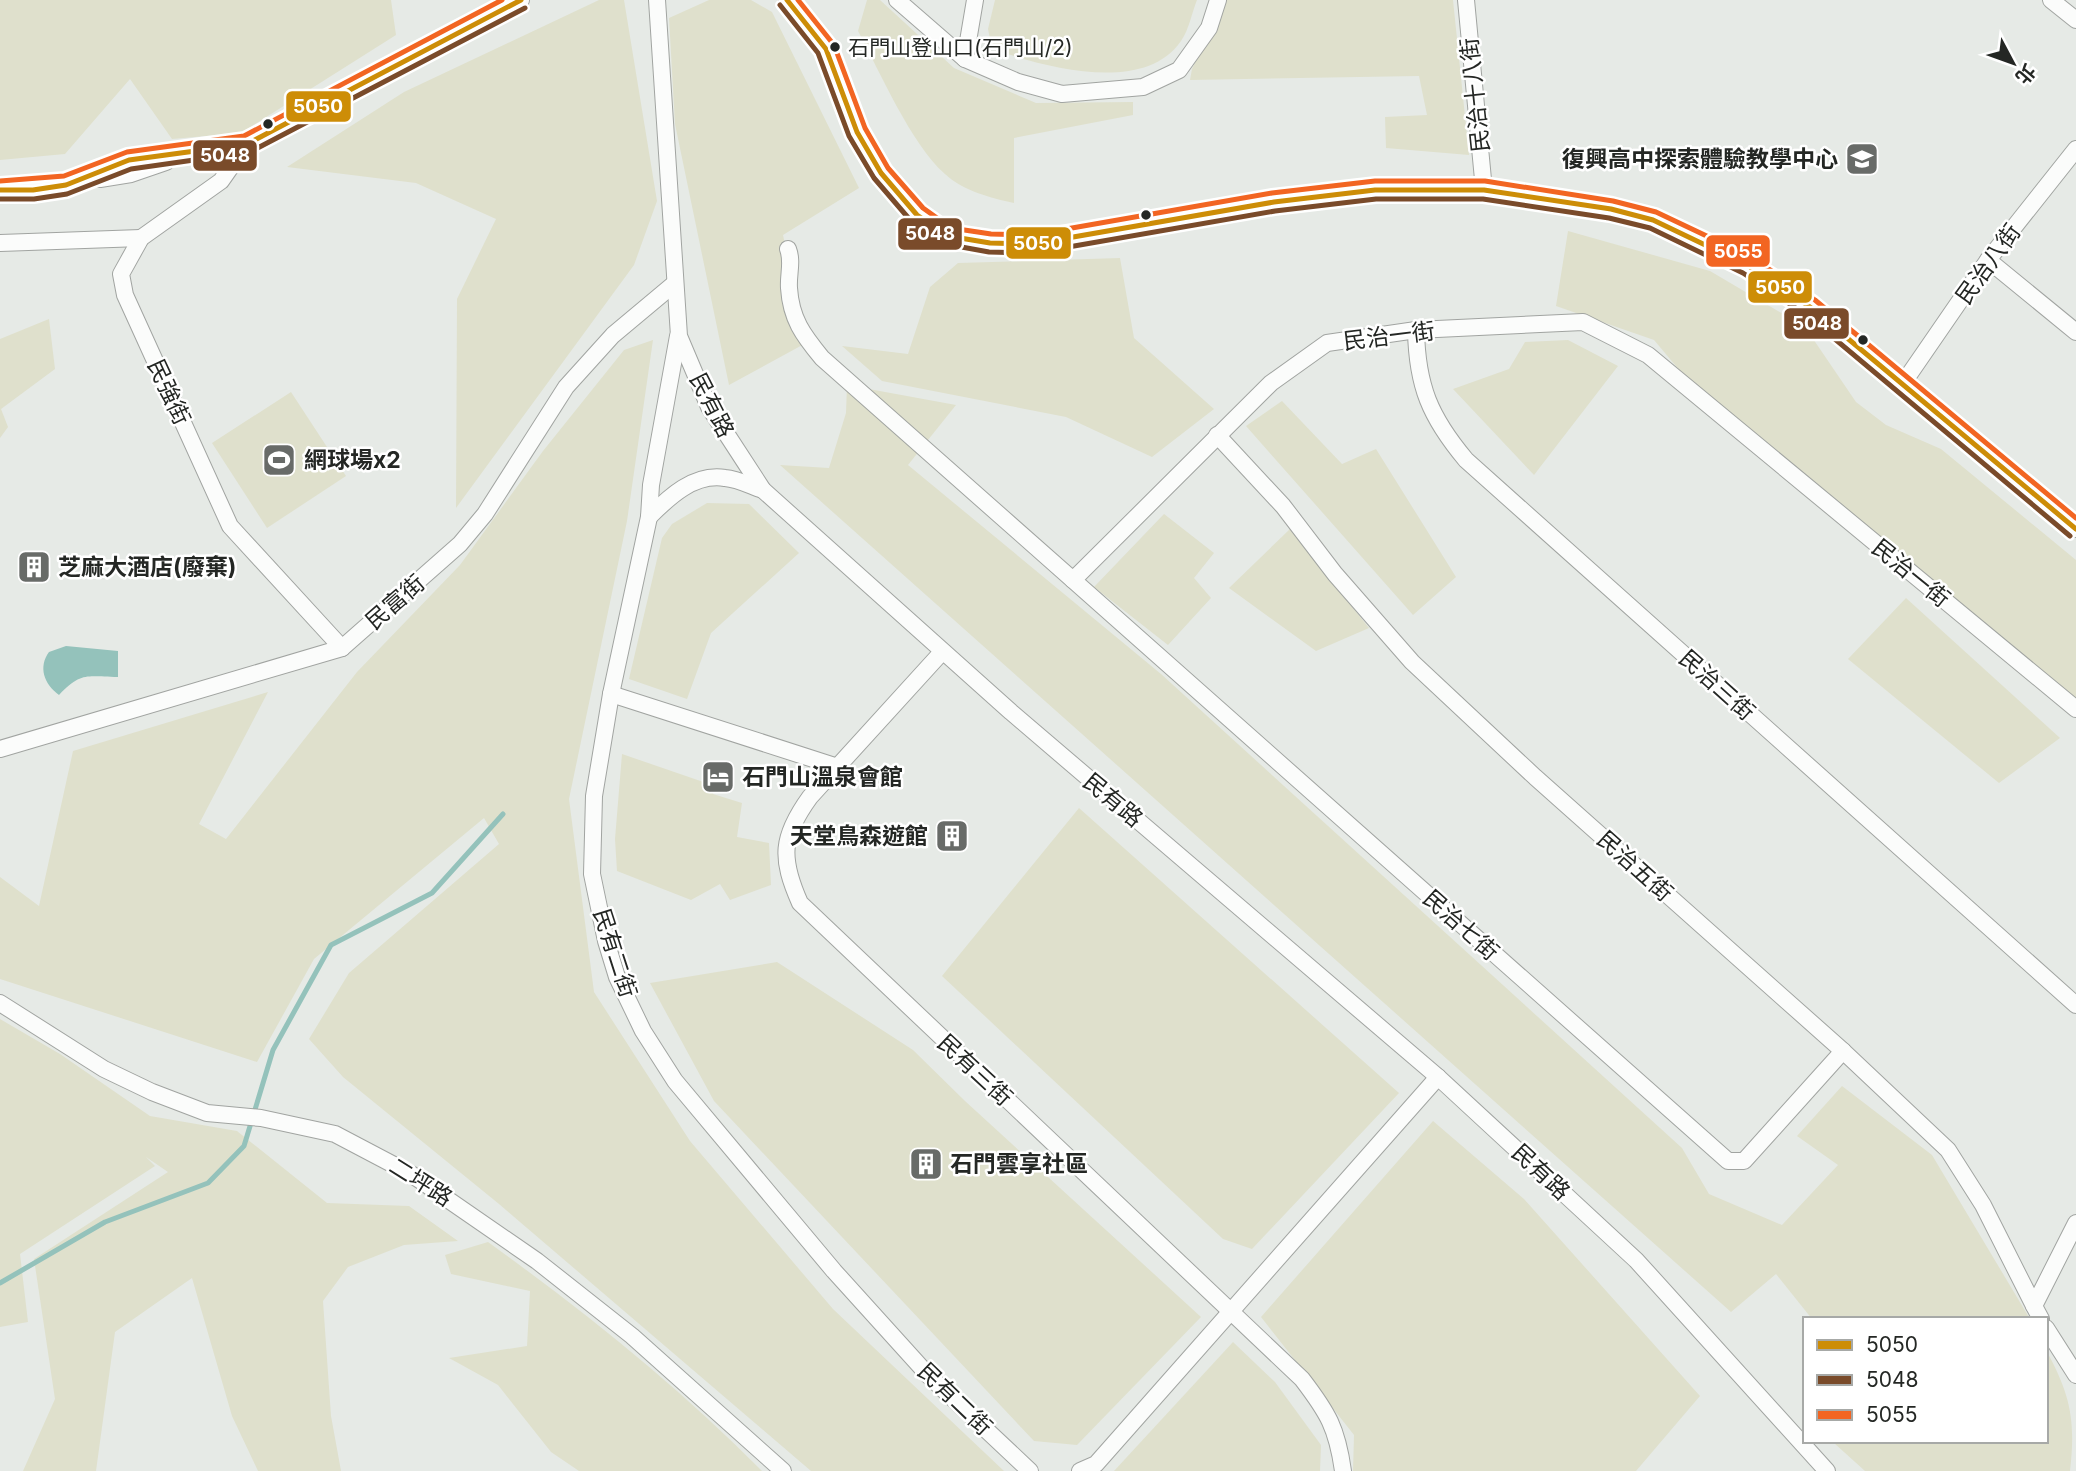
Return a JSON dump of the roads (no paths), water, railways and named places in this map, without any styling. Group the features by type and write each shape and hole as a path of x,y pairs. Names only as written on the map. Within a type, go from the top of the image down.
{"street":[{"path":"0,190 33,190 131,174 195,151 247,145 521,0"},
{"name":"民有路","path":"657,0 679,335 709,407 762,490 942,652 1438,1077 1636,1260 1827,1471"},
{"path":"788,0 826,49 857,132 881,173 917,215 948,236 990,243 1033,244 1274,202 1375,190 1484,190 1611,209 1653,220 1747,265 1810,307 1904,382 2076,529"},
{"path":"897,0 965,60 1018,82 1062,94 1143,87 1179,70 1209,28 1218,0"},
{"path":"965,60 975,0"},
{"name":"民治十八街","path":"1465,0 1484,190"},
{"path":"2051,0 2076,20"},
{"name":"民強街","path":"247,145 221,180 141,238 121,274 124,295 230,526 342,648"},
{"name":"民治八街","path":"1904,382 1988,260 2076,149"},
{"path":"0,243 141,238"},
{"path":"788,249 792,258 789,287 797,327 822,358 1073,579"},
{"path":"1988,260 2076,332"},
{"name":"民富街","path":"0,749 342,648 460,544 485,514 566,387 613,335 674,284"},
{"name":"民治一街","path":"1073,579 1270,383 1327,344 1416,330 1583,322 1648,355 2076,709"},
{"name":"民治三街","path":"1416,330 1416,354 1432,415 1466,460 2076,1005"},
{"name":"民有二街","path":"679,335 650,485 649,517 611,694 591,821 592,874 606,941 617,977 643,1031 675,1081 834,1270 929,1376 1030,1471"},
{"name":"民治五街","path":"1217,435 1283,506 1335,574 1412,662 1535,777 1843,1051 1948,1150 1983,1205 2037,1312"},
{"path":"649,517 670,495 699,481 724,477 762,490"},
{"name":"民治七街","path":"1073,579 1728,1161 1744,1161 1843,1051"},
{"name":"民有三街","path":"942,652 794,820 786,848 787,873 800,903 1302,1379 1324,1408 1338,1436 1343,1471"},
{"path":"611,694 838,767"},
{"name":"二坪路","path":"0,1003 104,1069 152,1092 207,1113 261,1118 335,1134 411,1174 537,1261 632,1336 783,1471"},
{"path":"1080,1471 1096,1464 1438,1077"},
{"path":"2037,1312 2076,1223"},
{"path":"2048,1331 2076,1375"}],"water":[{"path":"66,646 118,651 118,677 86,677 74,682 59,695 46,681 43,669 49,652"}],"waterway":[{"path":"0,1283 105,1222 208,1183 244,1146 273,1050 331,945 432,893 503,814"}],"place":[{"name":"石門山登山口(石門山/2)","path":"835,47"},
{"name":"復興高中探索體驗教學中心","path":"1862,159"},
{"name":"網球場x2","path":"279,460"},
{"name":"芝麻大酒店(廢棄)","path":"34,567"},
{"name":"石門山溫泉會館","path":"718,777"},
{"name":"天堂鳥森遊館","path":"952,836"},
{"name":"石門雲享社區","path":"926,1164"}]}
